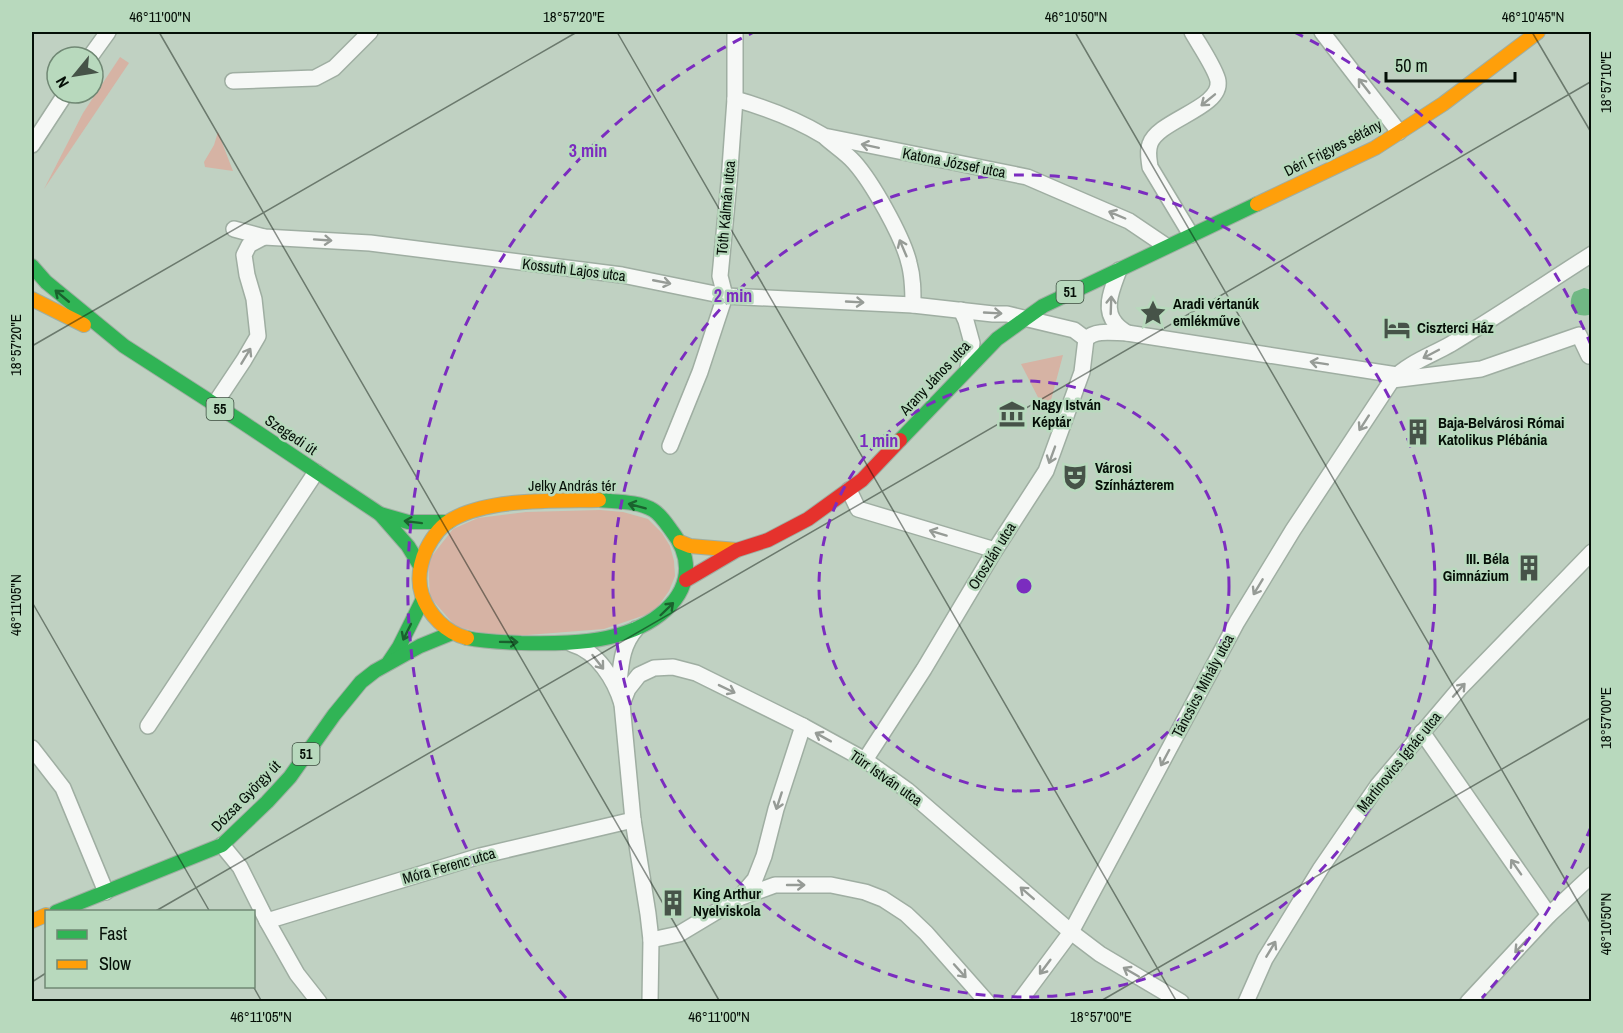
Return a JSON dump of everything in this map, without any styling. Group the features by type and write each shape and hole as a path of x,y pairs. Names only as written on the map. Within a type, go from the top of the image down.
{"main road":[{"name":"Déri Frigyes sétány","path":"1191,235 1375,148 1472,83 1538,32"},
{"name":"Arany János utca","path":"686,580 737,550 768,540 808,519 862,480 996,339 1024,318 1067,293 1191,235"},
{"name":"Szegedi út","path":"32,266 46,282 124,346 380,514 408,522 448,522"},
{"name":"Szegedi út","path":"32,299 124,346"},
{"name":"Jelky András tér","path":"419,564 432,541 448,522 479,509 529,502 599,500 628,503 653,510 680,542 686,563 686,580"},
{"name":"55","path":"380,514 408,546 419,564"},
{"name":"51","path":"680,542 690,546 737,550"},
{"path":"419,564 419,582 423,599 443,626 452,633"},
{"name":"51","path":"452,633 502,642 570,643 608,638 659,616 680,596 686,580"},
{"name":"Dózsa György út","path":"388,663 399,647 423,599"},
{"name":"Dózsa György út","path":"61,910 222,845 290,777 334,715 361,682 388,663 420,646 452,633"}],"street":[{"path":"99,45 108,32"},
{"path":"233,81 315,78 334,68 370,32"},
{"name":"Tóth Kálmán utca","path":"670,446 700,372 725,296 720,276 735,99 735,32"},
{"path":"1191,235 1150,167 1148,154 1150,143 1156,134 1216,93 1219,83 1217,75 1192,32"},
{"path":"1322,32 1400,132"},
{"name":"Katona József utca","path":"735,99 783,114 824,136 1027,177 1129,221 1166,246"},
{"path":"32,146 58,105"},
{"path":"32,156 41,131"},
{"path":"824,136 854,162 871,184 909,262 913,284 913,305"},
{"name":"Kossuth Lajos utca","path":"234,229 264,237 370,243 622,275 725,296 913,305 1007,314 1074,330 1086,339"},
{"path":"214,405 258,336 254,299 244,255 249,245 264,237"},
{"path":"1395,377 1592,254"},
{"path":"1119,270 1108,311 1115,323 1127,333"},
{"path":"961,310 972,343 968,367"},
{"path":"1086,339 1091,334 1127,333 1395,377 1481,369 1579,335 1590,355"},
{"name":"Oroszlán utca","path":"865,760 924,669 994,550 1046,471 1082,372 1086,339"},
{"name":"Táncsics Mihály utca","path":"1019,1002 1071,932 1237,622 1293,530 1395,377"},
{"path":"148,726 316,472"},
{"path":"849,490 858,509 994,550"},
{"name":"Martinovics Ignác utca","path":"1246,1002 1265,959 1321,868 1378,785 1460,688 1592,552"},
{"path":"637,627 623,651 620,698 633,820 651,940 651,1002"},
{"path":"570,643 581,646 597,659 620,698"},
{"name":"Türr István utca","path":"620,698 639,675 654,668 674,667 696,673 803,726 865,760 906,790 1071,932 1100,954 1181,1002"},
{"path":"739,898 755,879 764,856 776,809 803,726"},
{"path":"1422,732 1549,915"},
{"path":"32,748 63,788 105,892"},
{"name":"Móra Ferenc utca","path":"267,921 480,856 633,820"},
{"path":"222,845 240,867 297,974 319,1002"},
{"path":"1468,1002 1549,915 1592,875"},
{"path":"651,940 679,934 739,898 775,885 831,885 865,892 883,899 906,914 987,1002"}],"shaded area":[{"path":"120,57 129,63 105,99 105,80"},
{"path":"88,105 101,105 44,189"},
{"path":"218,132 233,171 205,167 204,162 214,145"},
{"path":"1584,288 1592,290 1591,314 1581,315 1574,311 1571,303 1574,292"},
{"path":"1063,355 1047,415 1021,364"},
{"path":"600,510 623,512 648,519 662,533 670,546 675,576 669,591 654,612 604,629 502,637 456,627 430,597 428,561 453,529 478,518 526,512"}],"traffic: fast":[{"path":"900,440 997,339 1043,306 1257,204"},
{"path":"32,266 46,282 124,346 380,514 408,522 448,522"},
{"path":"467,638 521,643 590,641 639,627 666,610 675,600 685,578 686,567 679,542 663,519 653,510 634,503 599,500"},
{"path":"380,514 408,546 419,564"},
{"path":"389,662 423,599"},
{"path":"61,910 222,845 290,777 334,715 361,682 375,671 420,646 452,633"}],"traffic: slow":[{"path":"1257,204 1375,148 1443,104 1538,32"},
{"path":"32,299 84,325"},
{"path":"467,638 459,636 439,622 429,609 420,589 420,572 424,555 441,528 453,519 486,507 524,502 599,500"},
{"path":"680,542 690,546 737,550"},
{"path":"32,921 45,915"}],"traffic: jam":[{"path":"686,580 737,550 768,540 808,519 862,480 900,440"}],"place":[{"name":"Aradi vértanúk emlékműve","path":"1153,313"},
{"name":"Ciszterci Ház","path":"1397,328"},
{"name":"Nagy István Képtár","path":"1012,414"},
{"name":"Baja-Belvárosi Római Katolikus Plébánia","path":"1418,432"},
{"name":"Városi Színházterem","path":"1075,477"},
{"name":"III. Béla Gimnázium","path":"1529,568"},
{"name":"King Arthur Nyelviskola","path":"673,903"}]}
